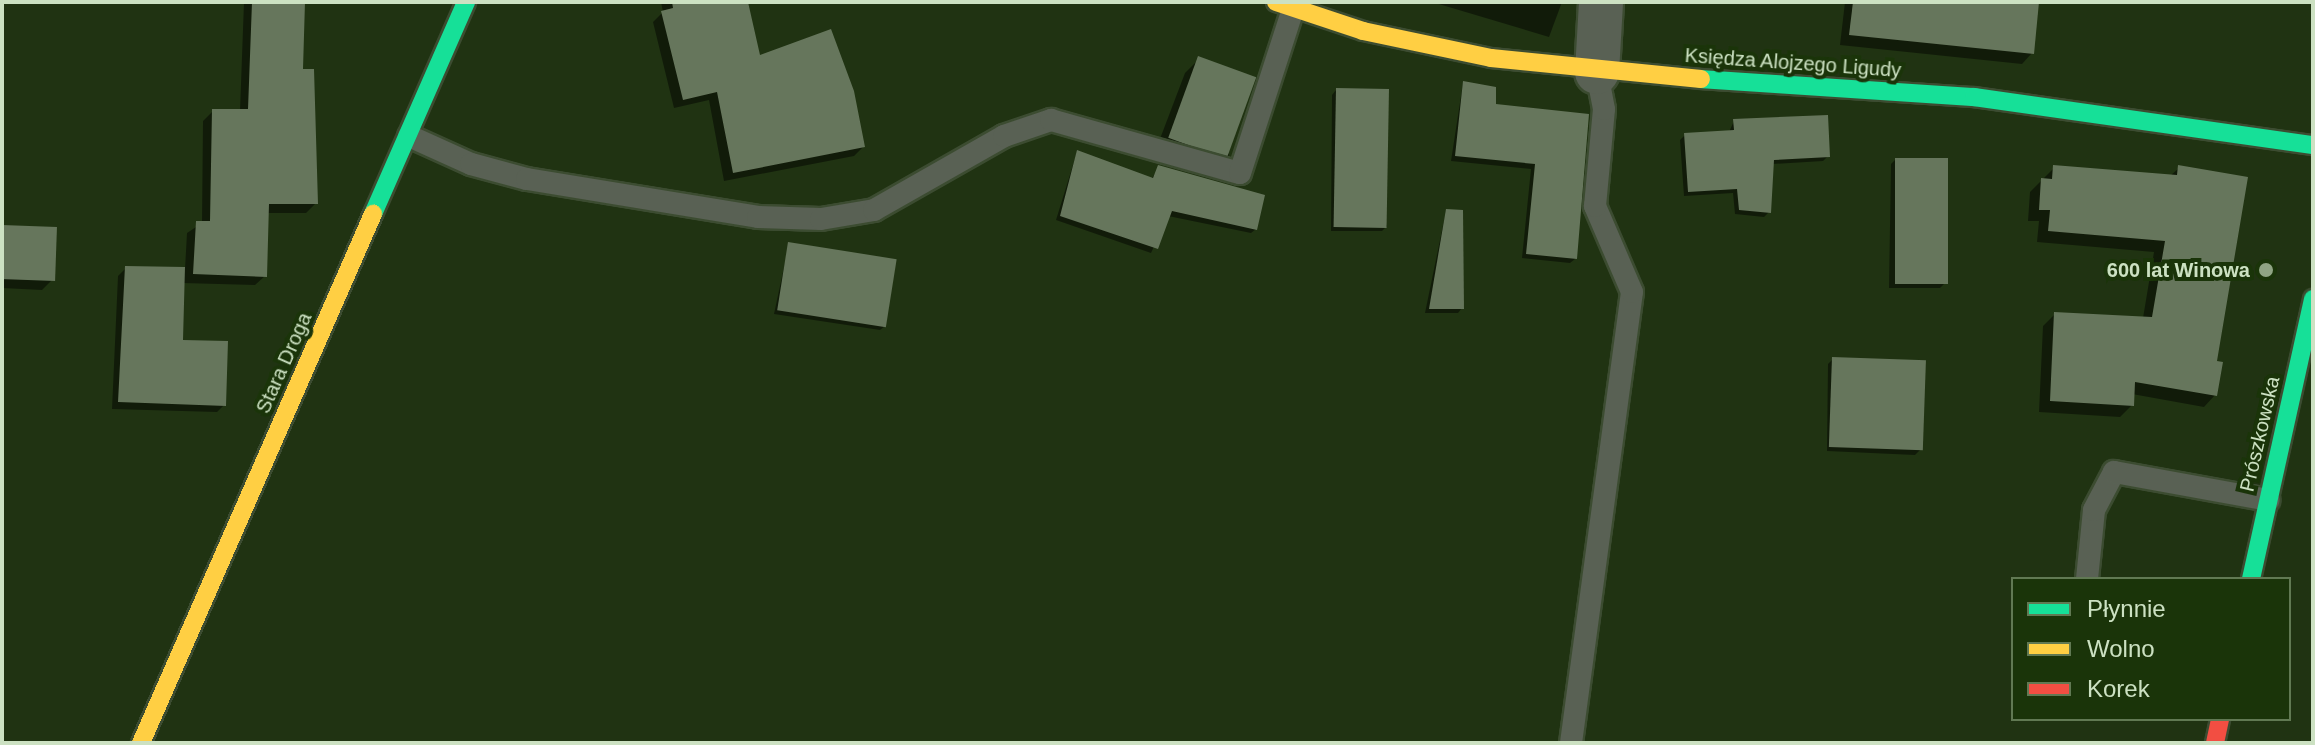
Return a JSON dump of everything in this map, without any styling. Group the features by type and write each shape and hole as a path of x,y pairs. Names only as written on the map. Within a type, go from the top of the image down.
{"street":[{"name":"Stara Droga","path":"141,743 466,2"},
{"path":"1597,72 1601,2"},
{"name":"Księdza Alojzego Ligudy","path":"1284,5 1427,45 1597,72 1974,97 2313,145"},
{"name":"Prószkowska","path":"2251,577 2313,299"},
{"path":"2215,743 2220,721"}],"lane":[{"path":"409,136 451,157 527,179 758,217 821,219 874,210 1004,136 1051,120 1240,173 1284,5"},
{"path":"1571,743 1632,292 1595,206 1604,109 1597,72"},
{"path":"2087,577 2094,510 2114,472 2268,500"}],"building":[{"path":"252,2 305,2 303,69 314,69 318,204 269,204 267,277 193,274 196,221 210,221 212,109 248,109"},
{"path":"672,2 748,2 760,55 831,29 854,91 865,147 733,173 717,92 683,100 661,11 673,8"},
{"path":"1853,2 2039,2 2034,54 1849,35"},
{"path":"1198,56 1256,77 1227,159 1168,138"},
{"path":"1463,81 1496,87 1496,104 1589,114 1577,259 1526,254 1535,164 1455,156"},
{"path":"1336,88 1389,89 1387,228 1334,227"},
{"path":"1828,115 1830,157 1774,160 1771,213 1739,210 1737,189 1688,192 1684,133 1734,130 1733,119"},
{"path":"1077,150 1153,178 1158,165 1265,195 1257,230 1172,211 1158,249 1060,216"},
{"path":"1895,158 1948,158 1948,284 1895,284"},
{"path":"2053,165 2177,175 2178,165 2248,177 2217,361 2223,362 2217,396 2135,382 2134,406 2050,401 2054,312 2152,317 2165,241 2048,231 2050,210 2039,210 2041,178 2052,179"},
{"path":"1446,209 1463,210 1464,309 1429,309"},
{"path":"2,225 57,227 55,281 2,279"},
{"path":"788,242 897,259 886,327 777,310"},
{"path":"125,266 185,267 183,340 228,341 226,406 118,402"},
{"path":"1832,357 1926,360 1923,450 1829,447"}],"traffic: fast":[{"path":"373,214 466,2"},
{"path":"1701,79 1974,97 2313,145"},
{"path":"2251,577 2313,299"}],"traffic: slow":[{"path":"1276,2 1363,31 1491,58 1701,79"},
{"path":"141,743 373,214"}],"traffic: jam":[{"path":"2215,743 2220,721"}],"place":[{"name":"600 lat Winowa","path":"2266,270"}]}
